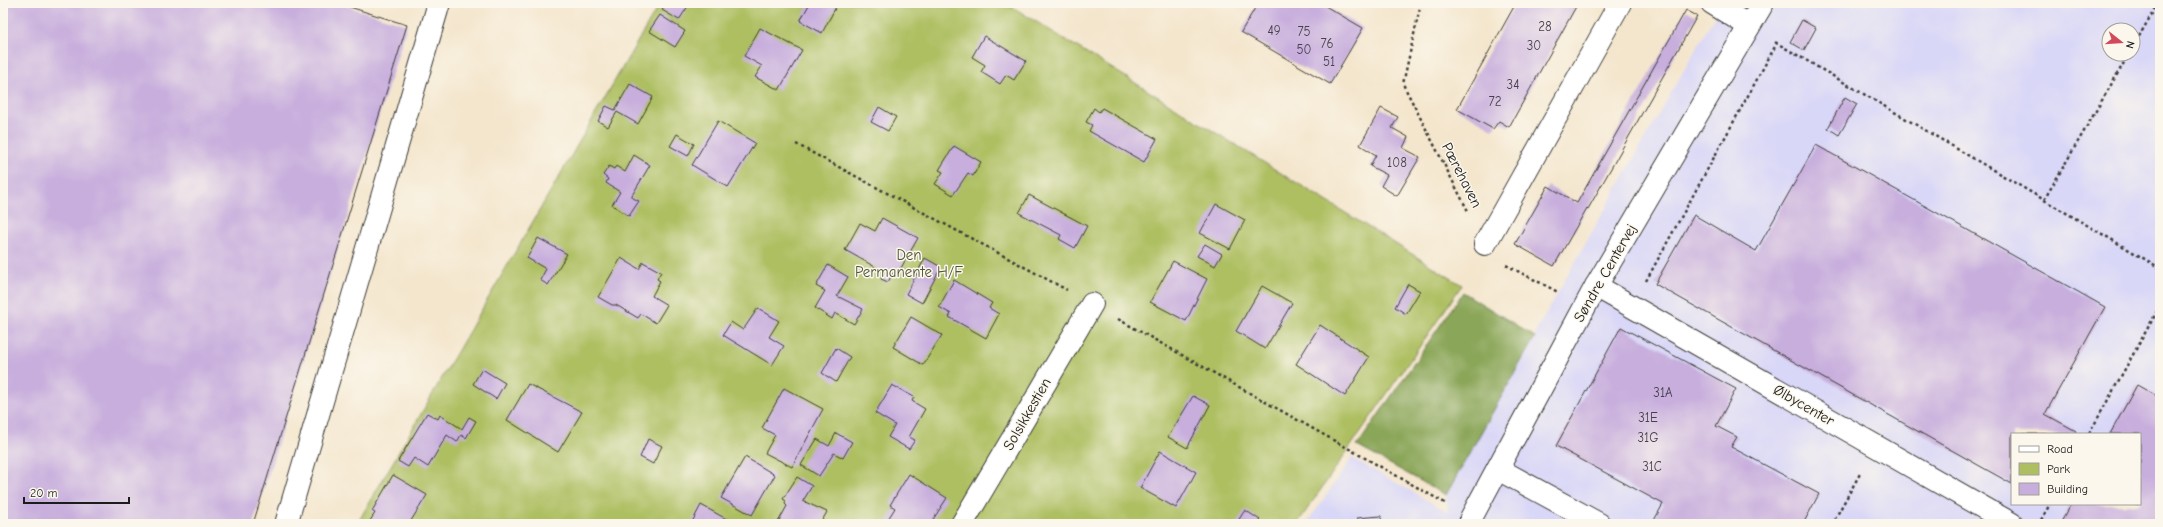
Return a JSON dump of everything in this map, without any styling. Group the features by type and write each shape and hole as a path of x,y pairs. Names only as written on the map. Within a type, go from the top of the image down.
{"street":[{"path":"286,524 439,3"},
{"path":"1485,244 1620,3"},
{"path":"1712,3 1749,26"},
{"name":"Søndre Centervej","path":"1471,521 1596,286 1763,3"},
{"name":"Ølbycenter","path":"1596,286 2012,524"},
{"name":"Solsikkestien","path":"962,524 1092,304"},
{"path":"1498,469 1599,524"}],"path":[{"name":"Pærehaven","path":"1421,3 1403,84 1485,244 1504,264 1585,306"},
{"path":"2141,33 2158,3"},
{"path":"1749,26 2160,268"},
{"path":"1632,307 1777,43"},
{"path":"2044,200 2124,62"},
{"path":"796,144 1092,304 1471,521"},
{"path":"2090,433 2160,306"},
{"path":"1832,524 1876,446"},
{"path":"2039,524 2049,505"}],"shaded area":[{"path":"1722,3 2160,3 2160,524 1306,524 1352,458 1448,512 1446,495 1535,337 1537,329"}],"green space":[{"name":"Den Permanente H/F","path":"660,3 1006,3 1462,285 1297,524 357,524"},
{"path":"1463,292 1535,337 1446,495 1357,446"}],"building":[{"path":"3,3 337,3 407,25 253,524 3,524"},
{"path":"667,3 690,3 679,20 662,10"},
{"path":"810,3 838,3 822,33 800,21"},
{"path":"1258,3 1320,3 1363,28 1330,84 1241,32"},
{"path":"1516,3 1578,3 1509,127 1499,121 1493,129 1457,109"},
{"path":"1686,10 1697,16 1588,209 1587,208 1554,266 1515,244 1548,186 1577,203"},
{"path":"660,15 685,31 675,47 649,31"},
{"path":"1802,20 1816,28 1804,50 1790,42"},
{"path":"760,28 802,50 779,90 755,77 762,66 744,56"},
{"path":"984,36 1026,61 1014,80 1006,75 1000,84 981,72 985,65 972,57"},
{"path":"630,84 653,97 638,124 617,112 608,127 598,121 606,106 615,110"},
{"path":"1845,97 1857,104 1839,135 1828,128"},
{"path":"879,107 896,117 888,131 871,122"},
{"path":"1094,108 1099,112 1102,108 1157,139 1144,162 1089,131 1092,125 1086,122"},
{"path":"1381,108 1398,117 1392,128 1408,137 1403,148 1420,157 1397,196 1381,186 1387,175 1370,166 1376,155 1360,145"},
{"path":"718,121 755,143 728,187 692,165"},
{"path":"677,134 694,144 688,156 670,146"},
{"path":"1816,145 2105,307 2045,414 2076,431 2075,433 2011,433 2011,483 1655,284 1694,215 1756,251"},
{"path":"954,146 981,162 973,176 968,173 953,195 935,184 943,172 939,170"},
{"path":"634,155 650,165 631,197 639,201 629,216 612,205 620,192 606,183 608,179 603,175 609,166 614,169 616,166 625,172"},
{"path":"1029,195 1087,226 1075,248 1059,239 1061,235 1019,213"},
{"path":"1216,204 1245,220 1230,249 1200,233"},
{"path":"882,218 918,238 897,275 893,273 888,282 881,279 884,272 845,250 860,223 875,231"},
{"path":"538,238 567,254 548,285 540,280 546,269 527,258"},
{"path":"1205,244 1222,254 1215,266 1197,256"},
{"path":"621,258 639,269 643,262 661,272 657,279 660,281 652,296 667,305 656,323 641,314 638,318 616,305 612,305 598,297"},
{"path":"925,258 941,267 922,303 906,294"},
{"path":"1173,261 1207,279 1186,321 1150,302"},
{"path":"828,265 848,277 837,296 863,309 854,324 835,313 832,319 815,308 825,291 816,286"},
{"path":"954,280 992,303 989,308 999,314 986,338 949,317 951,314 939,307"},
{"path":"1408,284 1420,291 1406,314 1395,307"},
{"path":"1262,286 1292,303 1265,349 1236,331"},
{"path":"758,308 779,321 769,337 784,346 772,365 723,335 731,322 743,330"},
{"path":"911,317 942,335 923,365 893,347"},
{"path":"1320,325 1369,357 1345,396 1296,364"},
{"path":"1621,327 1736,389 1716,426 1737,437 1731,447 1819,494 1803,524 1652,524 1663,504 1556,446"},
{"path":"836,348 850,357 836,382 822,373"},
{"path":"482,369 505,383 496,399 473,384"},
{"path":"528,384 582,412 558,452 507,420"},
{"path":"892,385 914,397 912,401 925,409 909,437 915,440 909,449 888,437 895,425 875,413"},
{"path":"2137,385 2160,398 2160,524 2060,524 2070,505 2141,505 2141,433 2111,433"},
{"path":"784,388 823,409 792,467 765,453 775,435 762,428"},
{"path":"1193,396 1210,405 1187,448 1168,437"},
{"path":"427,413 438,419 440,415 462,429 469,417 476,421 466,438 461,435 457,442 447,435 428,467 414,458 408,467 398,461"},
{"path":"836,433 852,442 843,458 834,453 819,476 801,465 817,439 829,446"},
{"path":"648,439 662,446 653,464 640,457"},
{"path":"1160,451 1196,472 1176,508 1140,488"},
{"path":"745,457 775,475 752,515 721,498"},
{"path":"909,474 947,498 930,524 921,521 919,524 885,524 895,508 890,505"},
{"path":"393,475 427,495 409,524 368,524 375,513 372,511"},
{"path":"797,477 812,486 803,501 827,512 820,524 777,524 787,506 785,504 786,501 783,499"},
{"path":"701,505 732,522 730,524 691,524"},
{"path":"1245,510 1260,520 1256,524 1236,524"},
{"path":"1381,516 1382,524 1358,524 1357,518"}]}
